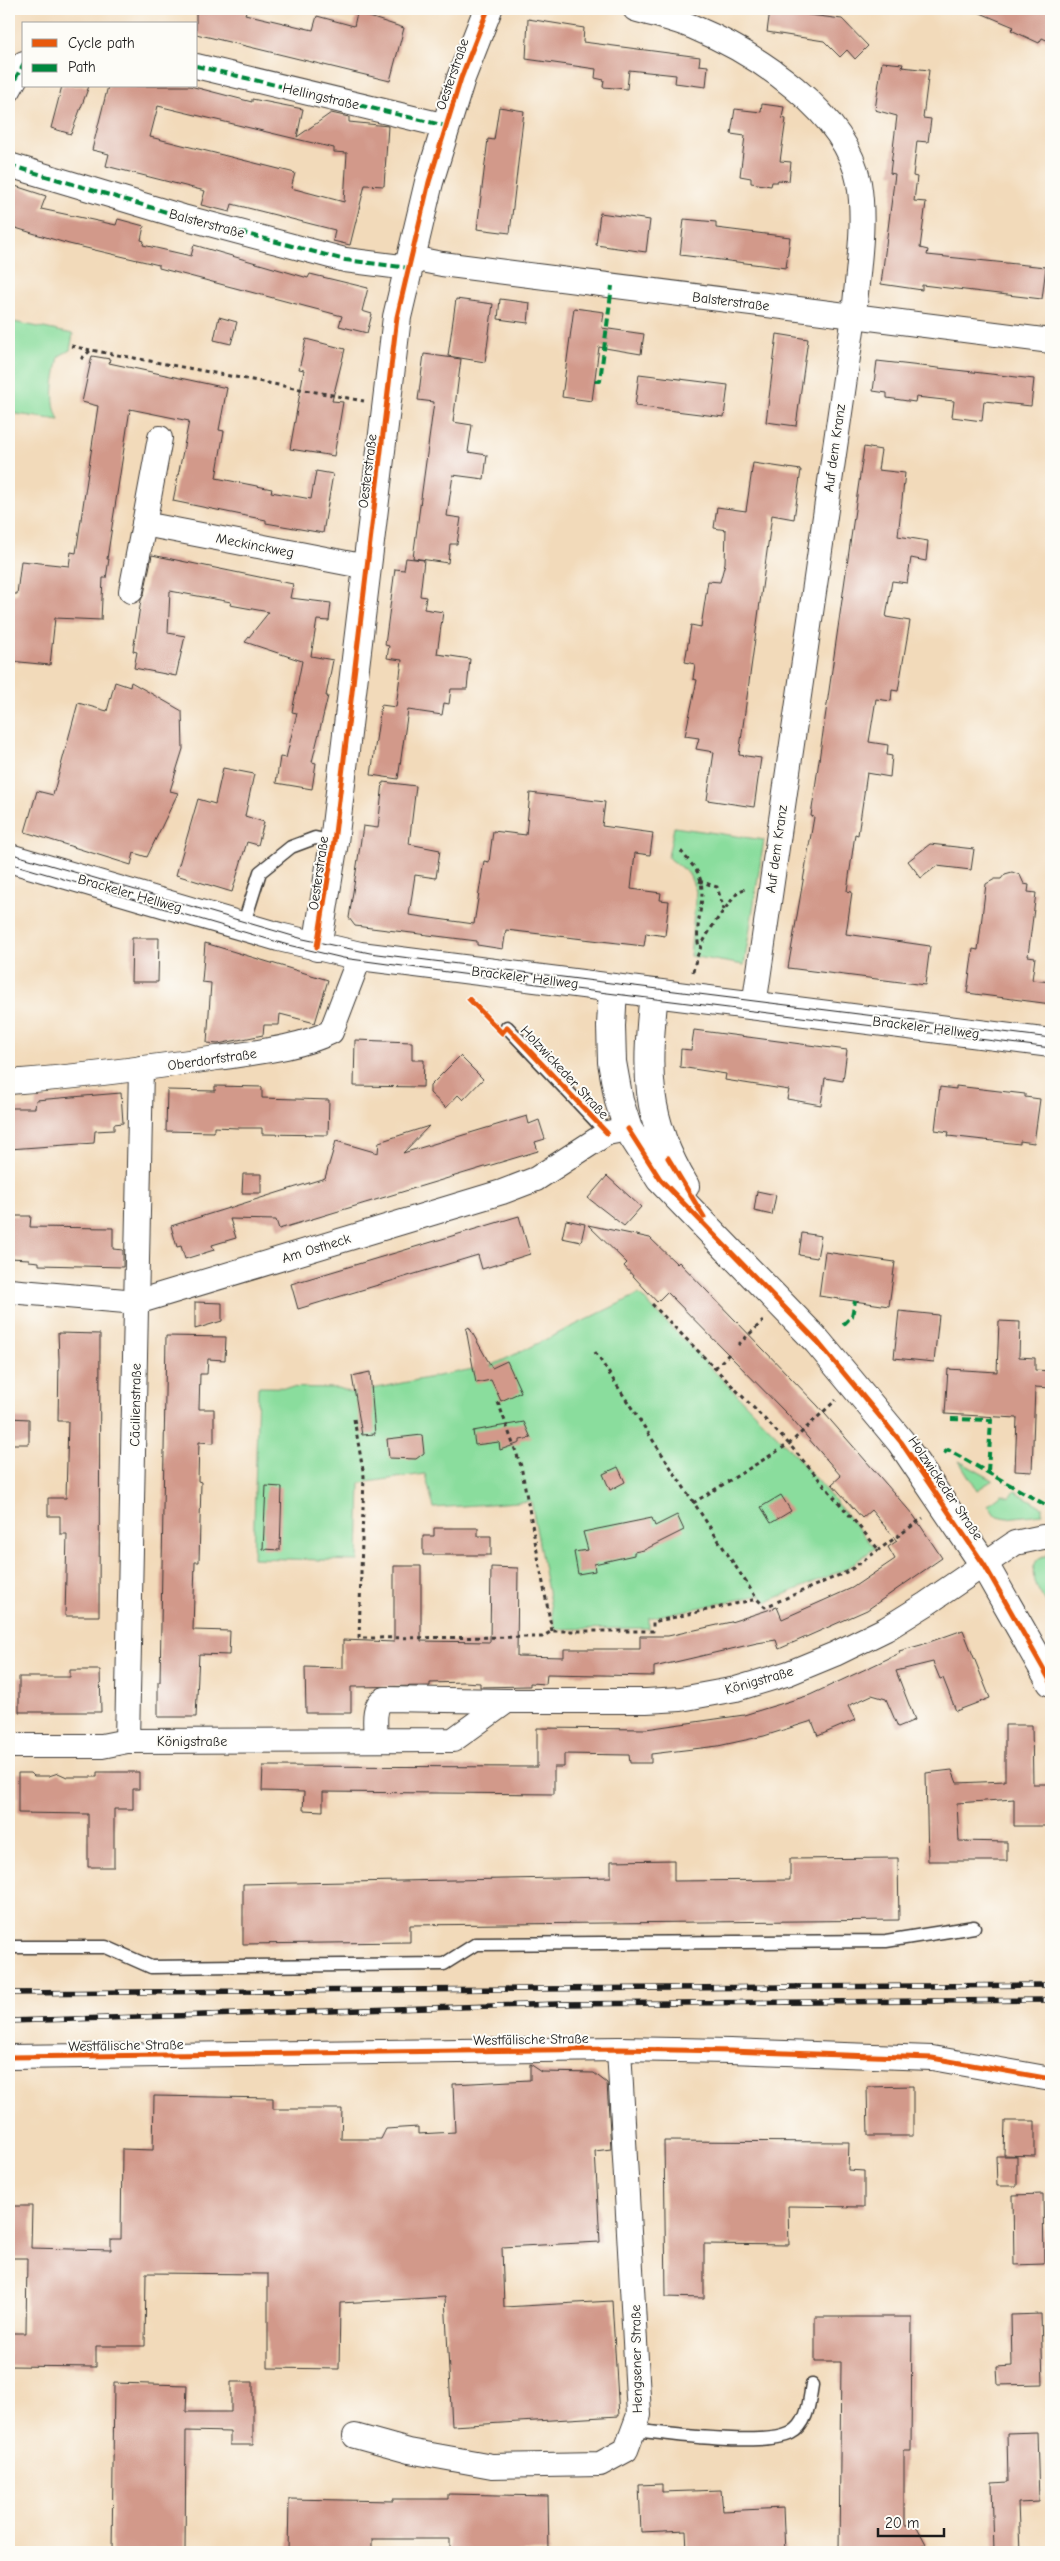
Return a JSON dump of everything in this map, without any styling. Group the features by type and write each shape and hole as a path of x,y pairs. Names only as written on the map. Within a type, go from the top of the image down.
{"main road":[{"name":"Oesterstraße","path":"318,947 334,842 397,317 429,182 461,78 488,9"},
{"name":"Brackeler Hellweg","path":"9,858 318,947 360,956 1051,1043"},
{"name":"Holzwickeder Straße","path":"613,988 610,1026 612,1062 619,1101 617,1131 715,1237 817,1341 901,1442 985,1566 1051,1682"},
{"name":"Holzwickeder Straße","path":"654,993 648,1057 649,1088 656,1122 668,1158 715,1237"}],"street":[{"name":"Auf dem Kranz","path":"635,9 692,26 739,49 776,73 808,99 831,125 846,150 858,181 862,213 854,316 754,1006"},
{"name":"Hellingstraße","path":"198,66 446,126"},
{"path":"9,90 22,67"},
{"name":"Balsterstraße","path":"9,165 183,217 345,260 442,264 1051,341"},
{"path":"131,591 160,438"},
{"name":"Meckinckweg","path":"144,524 367,567"},
{"name":"Oberdorfstraße","path":"9,1082 141,1068 269,1050 312,1041 331,1032 360,956"},
{"name":"Cäcilienstraße","path":"127,1741 141,1068"},
{"name":"Am Ostheck","path":"9,1291 137,1302 502,1192 536,1179 617,1131"},
{"name":"Königstraße","path":"376,1740 376,1707 380,1701 385,1699 507,1701 672,1699 744,1686 789,1673 836,1654 886,1629 985,1566 1016,1543 1043,1536 1051,1537"},
{"name":"Königstraße","path":"9,1746 102,1746 127,1741 453,1740 507,1701"},
{"name":"Westfälische Straße","path":"9,2057 619,2049 932,2058 1051,2079"},
{"name":"Hengsener Straße","path":"354,2436 409,2451 492,2466 600,2464 626,2450 639,2415 638,2368 619,2049"}],"lane":[{"path":"243,926 260,872 291,847 315,838 334,842"},
{"name":"Holzwickeder Straße","path":"507,1027 617,1131"},
{"path":"9,1947 106,1948 151,1967 444,1964 476,1944 886,1941 974,1927"},
{"path":"634,2430 663,2434 764,2440 792,2433 805,2420 812,2385"}],"path":[{"path":"71,346 371,403"},
{"path":"81,359 90,350"},
{"path":"681,851 698,874 700,881 701,892 696,936 700,948"},
{"path":"700,881 717,887 724,910"},
{"path":"693,972 700,948 724,910 739,891 771,882"},
{"path":"652,1304 789,1444 879,1550"},
{"path":"738,1345 764,1320"},
{"path":"595,1352 765,1607 849,1571 925,1517"},
{"path":"715,1368 729,1354"},
{"path":"694,1503 789,1444 837,1399"},
{"path":"498,1402 521,1466 552,1632"},
{"path":"354,1419 364,1476 359,1638 542,1636 552,1632 653,1631 652,1622 758,1599"}],"green space":[{"path":"9,321 73,334 70,350 59,356 56,372 54,404 59,420 9,413"},
{"path":"674,827 764,840 744,965 690,956 696,891 689,874 668,857"},
{"path":"639,1294 789,1448 875,1548 846,1569 766,1602 761,1595 649,1618 649,1628 555,1629 531,1501 434,1508 425,1474 360,1483 358,1561 253,1558 258,1387 339,1388 352,1393 493,1365"},
{"path":"959,1461 993,1480 977,1490"},
{"path":"1015,1491 1042,1507 1042,1514 1006,1518 995,1515 988,1505 1002,1494 1010,1497"},
{"path":"1051,1553 1051,1611 1036,1586 1033,1573 1037,1560"}],"building":[{"path":"196,9 247,9 245,14 313,30 317,16 354,26 357,13 404,28 390,81 198,34 198,22 196,22"},
{"path":"971,9 1051,9 1051,42 1042,38 1039,43 1011,30 1014,27"},
{"path":"770,10 842,19 868,46 855,59 847,50 840,57 824,41 767,32"},
{"path":"528,19 584,28 583,42 700,57 699,65 708,66 706,87 675,83 676,75 629,70 627,89 603,87 604,80 595,78 596,69 526,59"},
{"path":"882,62 903,64 902,67 929,70 923,118 931,119 928,142 917,141 913,176 917,177 914,201 926,202 920,248 928,250 927,255 1046,267 1042,299 922,285 922,290 881,284 895,174 890,173 897,116 875,110"},
{"path":"61,88 88,88 71,134 51,128"},
{"path":"108,88 198,88 252,102 252,99 303,109 297,137 331,113 349,117 349,122 388,126 384,186 365,185 350,245 333,241 335,230 232,204 230,212 201,205 205,191 106,166 109,154 92,150","holes":["158,106 334,148 334,152 347,153 344,202 291,188 295,173 150,137"]},
{"path":"762,104 784,107 782,118 786,119 780,161 791,162 789,181 778,180 777,182 772,182 771,186 751,183 751,178 740,176 745,136 731,134 735,109 761,112"},
{"path":"499,107 524,111 510,233 477,229 488,139 494,140"},
{"path":"9,184 46,196 41,209 116,225 118,219 144,226 141,240 144,241 143,245 191,256 194,245 308,278 310,274 368,288 362,311 372,314 367,333 339,326 342,316 159,268 159,265 69,244 9,226"},
{"path":"600,213 650,220 646,252 596,245"},
{"path":"684,219 716,222 716,228 790,237 786,268 680,255"},
{"path":"456,299 493,304 485,362 448,356"},
{"path":"500,299 530,303 528,323 498,319"},
{"path":"574,308 604,312 602,328 644,334 641,354 599,347 592,401 562,397"},
{"path":"219,317 237,322 231,344 214,340"},
{"path":"777,334 808,339 796,426 766,422"},
{"path":"306,339 345,349 332,401 343,402 334,456 290,449 304,370 299,369"},
{"path":"424,354 461,359 453,422 472,425 468,452 487,455 484,479 453,475 447,516 461,518 457,544 450,544 448,563 413,558 434,402 418,400"},
{"path":"92,356 110,359 109,363 227,388 219,430 224,431 216,478 272,489 271,492 311,499 316,471 333,474 323,533 266,523 266,520 173,501 189,421 130,409 107,559 109,559 106,578 103,578 101,620 55,618 50,665 10,661 14,627 10,627 13,594 17,594 21,561 69,566 71,552 76,553 98,406 82,402"},
{"path":"877,361 1034,379 1031,406 984,401 982,421 952,417 954,401 916,397 915,402 887,398 887,393 873,391"},
{"path":"639,374 728,385 724,417 635,406"},
{"path":"864,447 881,450 878,470 905,473 898,536 928,541 926,561 911,558 907,583 892,581 886,617 910,621 898,691 892,690 891,701 876,699 869,742 888,745 887,755 892,756 890,777 867,773 858,835 855,834 847,891 852,892 846,934 930,946 925,985 788,968 814,817 811,816"},
{"path":"753,463 801,470 794,519 772,515 739,755 761,758 754,807 707,800 714,752 696,749 699,738 685,736 697,680 693,679 695,664 685,662 691,625 701,627 708,581 720,582 725,563 726,530 714,528 717,507 746,511"},
{"path":"152,555 293,584 290,598 331,603 329,621 317,620 311,656 333,660 326,696 328,696 312,762 316,763 312,789 276,783 280,757 286,758 297,713 292,712 302,661 245,642 269,612 230,605 231,602 170,591 168,633 185,636 176,676 134,668 137,652 133,651 141,600"},
{"path":"406,558 424,560 420,596 426,597 424,609 443,612 437,654 470,659 467,689 451,689 449,704 444,703 442,715 408,710 398,779 371,775 381,705 396,707 402,660 387,658 389,646 385,645 395,569 404,570"},
{"path":"115,682 130,687 131,682 182,711 183,749 170,791 178,793 147,857 134,853 131,865 25,832 37,791 53,795 78,703 107,711"},
{"path":"223,768 254,774 245,816 264,822 258,845 247,842 232,892 176,875 198,799 215,804"},
{"path":"383,782 416,786 409,844 440,850 436,878 415,875 409,915 474,924 484,861 489,862 493,831 526,835 530,793 605,802 602,826 653,833 650,855 635,853 631,889 661,893 660,900 669,901 665,936 646,933 644,946 506,930 503,949 477,945 477,941 355,926 349,918 363,826 378,828"},
{"path":"930,844 974,849 971,870 937,866 921,878 908,861"},
{"path":"1012,872 1020,875 1024,884 1029,885 1028,892 1036,893 1028,956 1035,957 1032,980 1051,982 1051,1004 967,993 973,949 978,950 986,884 995,879 1001,879 1005,874"},
{"path":"132,938 159,938 158,982 131,982"},
{"path":"205,943 328,980 315,1023 280,1014 279,1025 264,1025 263,1035 218,1044 207,1043 211,983 202,982"},
{"path":"694,1030 847,1050 843,1081 825,1078 821,1105 787,1099 789,1090 725,1080 726,1074 680,1067 681,1049 691,1050"},
{"path":"355,1040 412,1042 412,1060 424,1060 423,1087 354,1086"},
{"path":"460,1056 483,1079 463,1100 458,1095 446,1108 430,1093 430,1086"},
{"path":"215,1086 262,1087 262,1098 329,1100 328,1135 262,1134 262,1128 214,1127 214,1132 166,1131 167,1090 215,1091"},
{"path":"956,1086 1025,1094 1025,1097 1040,1099 1034,1143 1020,1141 1020,1144 948,1136 949,1132 935,1130 940,1087 956,1089"},
{"path":"121,1093 123,1123 114,1124 114,1130 95,1131 94,1143 9,1149 10,1108 35,1108 36,1100"},
{"path":"527,1116 529,1124 539,1120 545,1139 535,1142 538,1151 279,1229 276,1220 230,1219 236,1238 212,1245 214,1250 185,1259 181,1246 177,1247 171,1226 325,1178 336,1141 378,1153 379,1142 429,1126 403,1153"},
{"path":"243,1174 261,1174 261,1193 242,1193"},
{"path":"607,1176 641,1207 624,1226 588,1198"},
{"path":"757,1191 776,1195 772,1215 754,1211"},
{"path":"9,1216 31,1216 30,1227 113,1228 113,1249 123,1250 123,1267 39,1265 39,1262 29,1261 29,1259 9,1258"},
{"path":"519,1216 530,1254 482,1269 478,1255 298,1309 291,1284"},
{"path":"566,1220 585,1224 581,1242 562,1238"},
{"path":"588,1225 650,1238 677,1264 679,1262 818,1406 914,1516 942,1558 867,1610 779,1649 776,1640 757,1643 654,1667 654,1676 547,1674 546,1684 530,1683 530,1686 480,1687 480,1683 464,1682 430,1683 430,1686 351,1687 351,1713 306,1713 305,1667 343,1668 343,1640 394,1642 394,1566 421,1566 421,1641 490,1642 491,1567 518,1568 517,1656 564,1657 564,1649 640,1649 640,1636 668,1636 731,1622 777,1607 782,1619 852,1588 895,1559 888,1547 897,1541 871,1510 862,1518 832,1484 841,1476 788,1415 667,1292 657,1302 624,1266 627,1263"},
{"path":"802,1233 821,1236 817,1258 799,1255"},
{"path":"825,1252 895,1262 889,1306 819,1296"},
{"path":"195,1302 222,1303 222,1321 195,1329"},
{"path":"899,1311 939,1315 934,1362 894,1358"},
{"path":"999,1321 1020,1322 1019,1357 1035,1358 1035,1370 1051,1371 1051,1388 1035,1387 1032,1472 1015,1471 1017,1418 945,1414 948,1369 997,1372"},
{"path":"469,1327 492,1368 507,1361 521,1392 501,1401 491,1380 476,1383 466,1329"},
{"path":"58,1333 100,1334 99,1616 65,1616 67,1534 60,1534 60,1516 48,1516 48,1498 66,1498 68,1421 58,1421"},
{"path":"166,1336 226,1337 225,1360 208,1359 207,1374 200,1374 199,1409 214,1409 214,1443 199,1442 198,1481 201,1482 199,1562 195,1562 193,1630 230,1631 229,1655 199,1654 196,1717 158,1717"},
{"path":"370,1372 375,1434 362,1435 352,1376"},
{"path":"9,1418 29,1419 29,1444 9,1444"},
{"path":"524,1422 531,1438 520,1440 520,1443 500,1450 499,1442 475,1445 473,1431"},
{"path":"422,1435 424,1453 416,1459 389,1458 387,1439"},
{"path":"618,1467 625,1482 610,1490 603,1474"},
{"path":"266,1486 282,1487 280,1550 263,1549"},
{"path":"781,1495 791,1511 771,1523 761,1507"},
{"path":"677,1515 684,1530 644,1550 634,1552 634,1555 594,1564 595,1571 578,1574 574,1552 588,1550 583,1532 652,1518 655,1526"},
{"path":"434,1528 478,1528 478,1536 491,1536 491,1555 423,1555 423,1536 434,1536"},
{"path":"963,1630 990,1698 956,1711 943,1678 940,1679 933,1662 896,1671 915,1720 898,1727 886,1699 872,1695 848,1706 855,1720 818,1736 812,1721 764,1736 718,1746 651,1754 651,1763 630,1763 629,1755 564,1754 564,1767 554,1767 554,1794 323,1792 323,1811 303,1810 304,1792 262,1791 263,1766 537,1767 537,1728 646,1729 744,1715 810,1695 900,1653 899,1651"},
{"path":"70,1670 100,1670 101,1712 19,1712 19,1677 70,1677"},
{"path":"1005,1725 1032,1725 1033,1784 1050,1784 1050,1826 1014,1826 1014,1799 957,1803 959,1841 1007,1842 1007,1861 928,1861 926,1773 952,1770 957,1783 1005,1781"},
{"path":"97,1772 139,1772 139,1789 133,1789 133,1809 114,1809 114,1867 88,1867 88,1814 18,1813 18,1773 31,1773 34,1776 49,1776 58,1773 67,1777 97,1777"},
{"path":"898,1858 899,1920 410,1925 410,1942 243,1944 243,1884 611,1877 611,1861 674,1860 674,1881 790,1880 790,1859"},
{"path":"530,2064 542,2072 594,2073 607,2083 611,2149 595,2151 600,2242 502,2247 504,2307 612,2301 619,2416 452,2426 445,2297 340,2303 339,2369 268,2368 268,2274 146,2273 145,2346 96,2346 96,2367 9,2366 9,2333 26,2333 27,2258 9,2258 9,2206 32,2206 31,2248 111,2250 111,2239 121,2239 122,2149 153,2150 154,2096 273,2098 273,2109 342,2109 341,2139 381,2139 386,2129 418,2127 418,2134 455,2132 453,2084 530,2080"},
{"path":"913,2086 913,2136 868,2136 867,2087"},
{"path":"1005,2121 1035,2121 1035,2156 1004,2155"},
{"path":"664,2141 849,2142 848,2170 864,2171 864,2207 788,2206 789,2245 704,2244 704,2298 666,2297"},
{"path":"996,2156 1017,2156 1017,2186 997,2186"},
{"path":"1043,2194 1044,2264 1014,2265 1013,2195"},
{"path":"1041,2314 1043,2384 998,2385 997,2367 1012,2366 1011,2315"},
{"path":"815,2317 912,2317 911,2451 904,2451 904,2525 916,2525 926,2544 921,2546 924,2552 839,2552 841,2362 815,2362"},
{"path":"231,2382 253,2382 253,2445 230,2445 230,2432 186,2431 185,2552 112,2552 114,2383 187,2385 186,2412 231,2412"},
{"path":"1037,2432 1039,2502 1018,2503 1020,2552 994,2552 992,2483 1008,2482 1007,2433"},
{"path":"662,2484 662,2492 721,2490 723,2511 783,2508 785,2552 687,2552 686,2530 641,2532 639,2485"},
{"path":"448,2494 548,2496 549,2552 450,2552 450,2539 372,2539 372,2552 288,2552 289,2499 393,2501 393,2499 448,2499"}],"tram line":[{"path":"9,853 303,939 370,953 1051,1038"},
{"path":"9,863 288,945 343,958 567,988 1051,1048"}],"railway":[{"path":"9,1993 1051,1985"},
{"path":"9,2021 559,2004 1051,2000"}],"marked path":[{"path":"198,66 446,126"},
{"path":"9,90 22,67"},
{"path":"9,165 183,217 345,260 409,268"},
{"path":"595,381 600,381 612,286"},
{"path":"843,1325 852,1316 855,1301"},
{"path":"951,1419 991,1420 988,1472"},
{"path":"944,1453 948,1450 1051,1508"}],"cycle path":[{"path":"317,947 334,842 397,317 429,182 461,78 488,9"},
{"path":"469,999 502,1033 507,1027 607,1133"},
{"path":"628,1129 660,1179 817,1341 901,1442 985,1566 1051,1682"},
{"path":"668,1158 704,1217"},
{"path":"9,2057 619,2049 730,2051 932,2058 1051,2079"}]}
